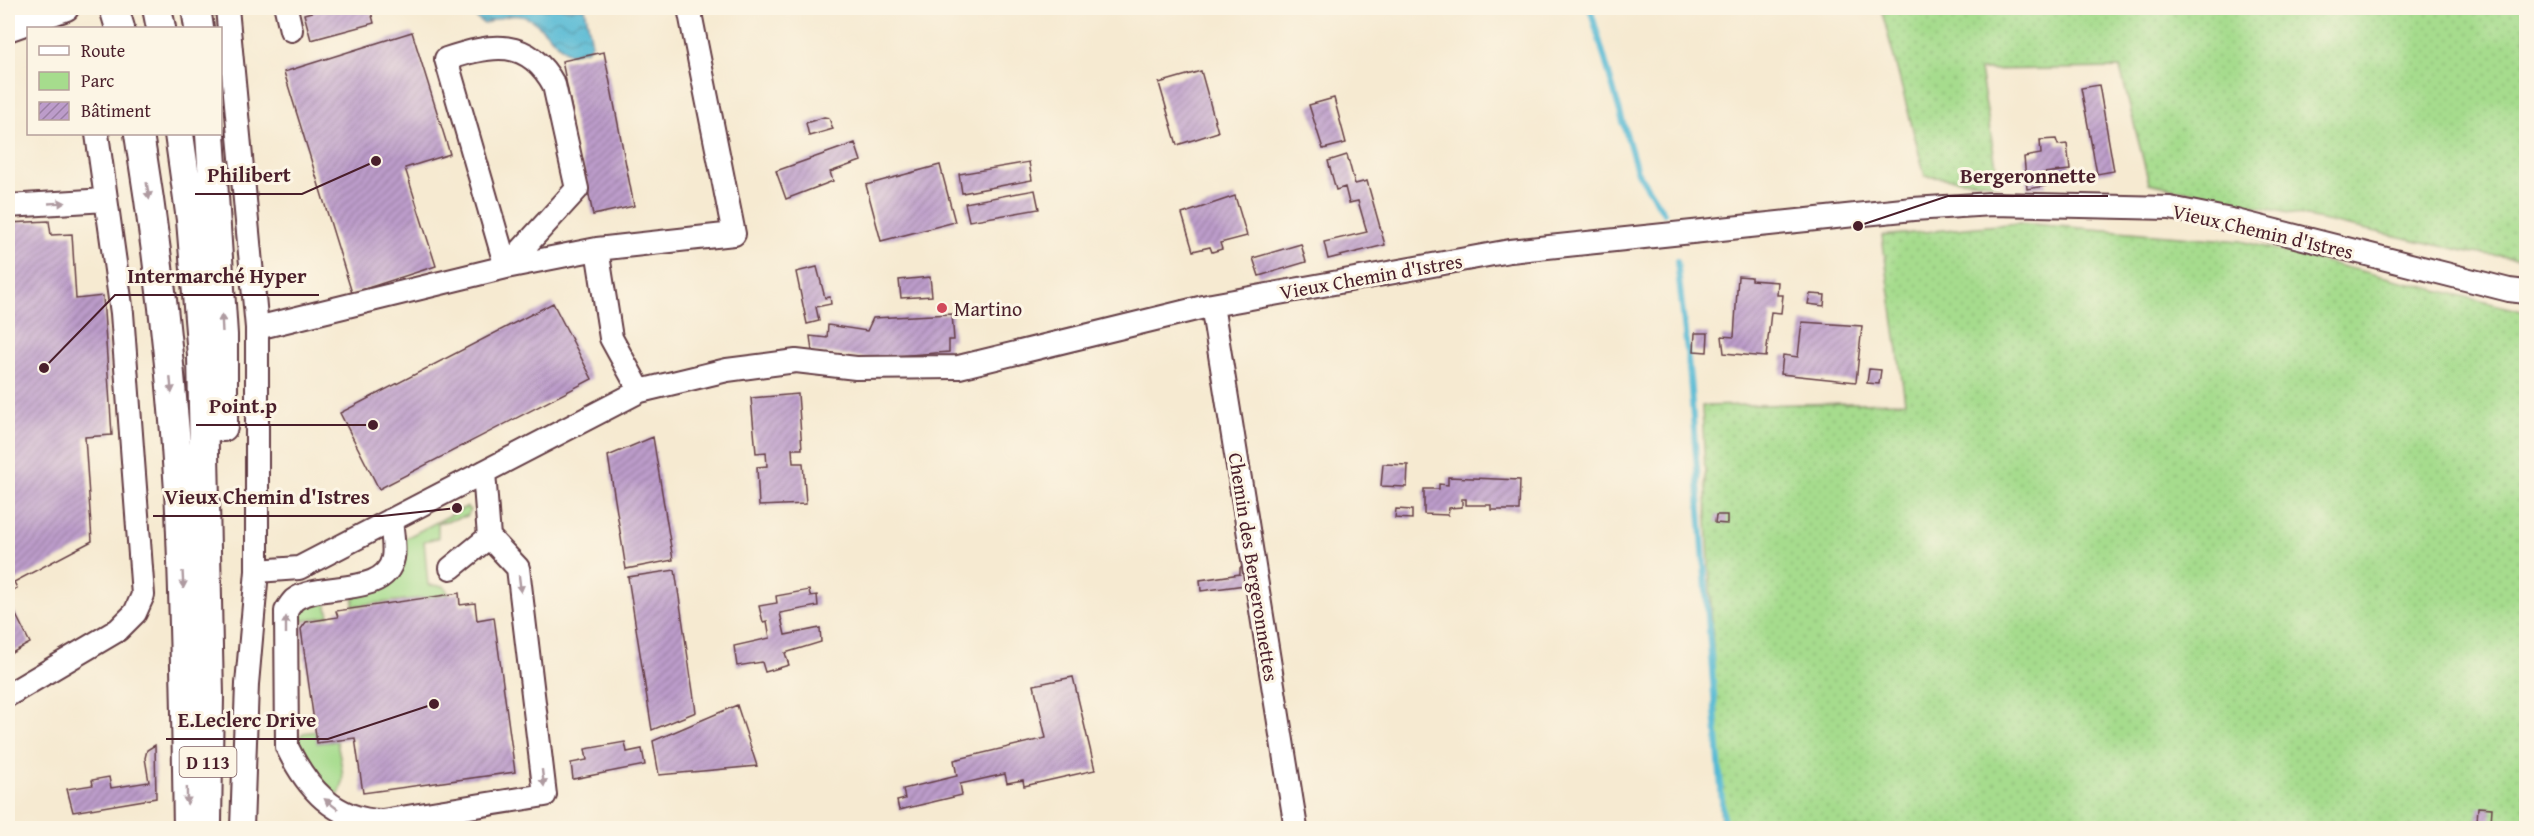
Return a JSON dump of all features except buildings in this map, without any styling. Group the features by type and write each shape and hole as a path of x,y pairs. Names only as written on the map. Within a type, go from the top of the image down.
{"main road":[{"path":"114,8 120,27"},
{"path":"158,8 161,27"},
{"path":"196,8 199,27"},
{"name":"D 113","path":"140,135 154,232 171,385 179,490 185,640 188,828"},
{"name":"D 113","path":"179,135 191,220 201,336 208,696 207,828"},
{"path":"208,696 221,524 224,412 219,245 210,135"}],"street":[{"path":"227,8 257,328 257,571 247,684 242,828"},
{"path":"286,8 291,30"},
{"path":"257,328 506,267 597,249 734,234 689,8"},
{"path":"8,10 32,15 69,15"},
{"path":"8,30 32,15"},
{"path":"510,47 529,54 546,70 554,85 577,189 506,267 446,58 473,50 510,47"},
{"path":"8,695 118,630 135,614 143,596 122,313 97,135"},
{"path":"8,206 106,200"},
{"name":"Vieux Chemin d'Istres","path":"257,571 299,568 640,391 727,370 796,361 856,368 959,367 1212,305 1510,251 1759,227 1854,215 1992,204 2170,208 2235,221 2509,290 2526,292"},
{"path":"597,249 611,338 640,391"},
{"name":"Chemin des Bergeronnettes","path":"1212,305 1296,828"},
{"path":"391,520 394,556 382,576 352,587 308,593 294,600 286,611 287,747 296,765 309,784 327,801 345,814 363,820 382,821 544,795 518,568 489,537 484,472"},
{"path":"451,568 489,537"}],"green space":[{"path":"1881,8 2526,8 2526,259 2474,253 2149,183 2120,68 1980,70 1999,184 1925,176"},
{"path":"2019,223 2241,241 2526,312 2526,828 1721,828 1702,406 1905,402 1882,236"},
{"path":"466,507 470,510 467,516 438,523 438,538 424,541 428,585 444,586 449,595 353,606 354,596 378,590 392,580 400,563 404,539"},
{"path":"325,597 329,616 296,622 295,613 300,608"},
{"path":"316,731 317,743 337,741 343,776 338,795 323,790 296,741 303,733"}],"water":[{"path":"471,8 585,8 592,44 587,50 569,54 532,20 513,15 484,24 477,19"},
{"path":"484,819 500,822 508,828 418,828"}],"waterway":[{"path":"1590,8 1637,171 1664,213"},
{"path":"1677,261 1690,378 1724,828"}],"place":[{"name":"Philibert","path":"376,161"},
{"name":"Bergeronnette","path":"1858,226"},
{"name":"Martino","path":"942,308"},
{"name":"Intermarché Hyper","path":"44,368"},
{"name":"Point.p","path":"373,425"},
{"name":"Vieux Chemin d'Istres","path":"457,508"},
{"name":"E.Leclerc Drive","path":"434,704"}]}
